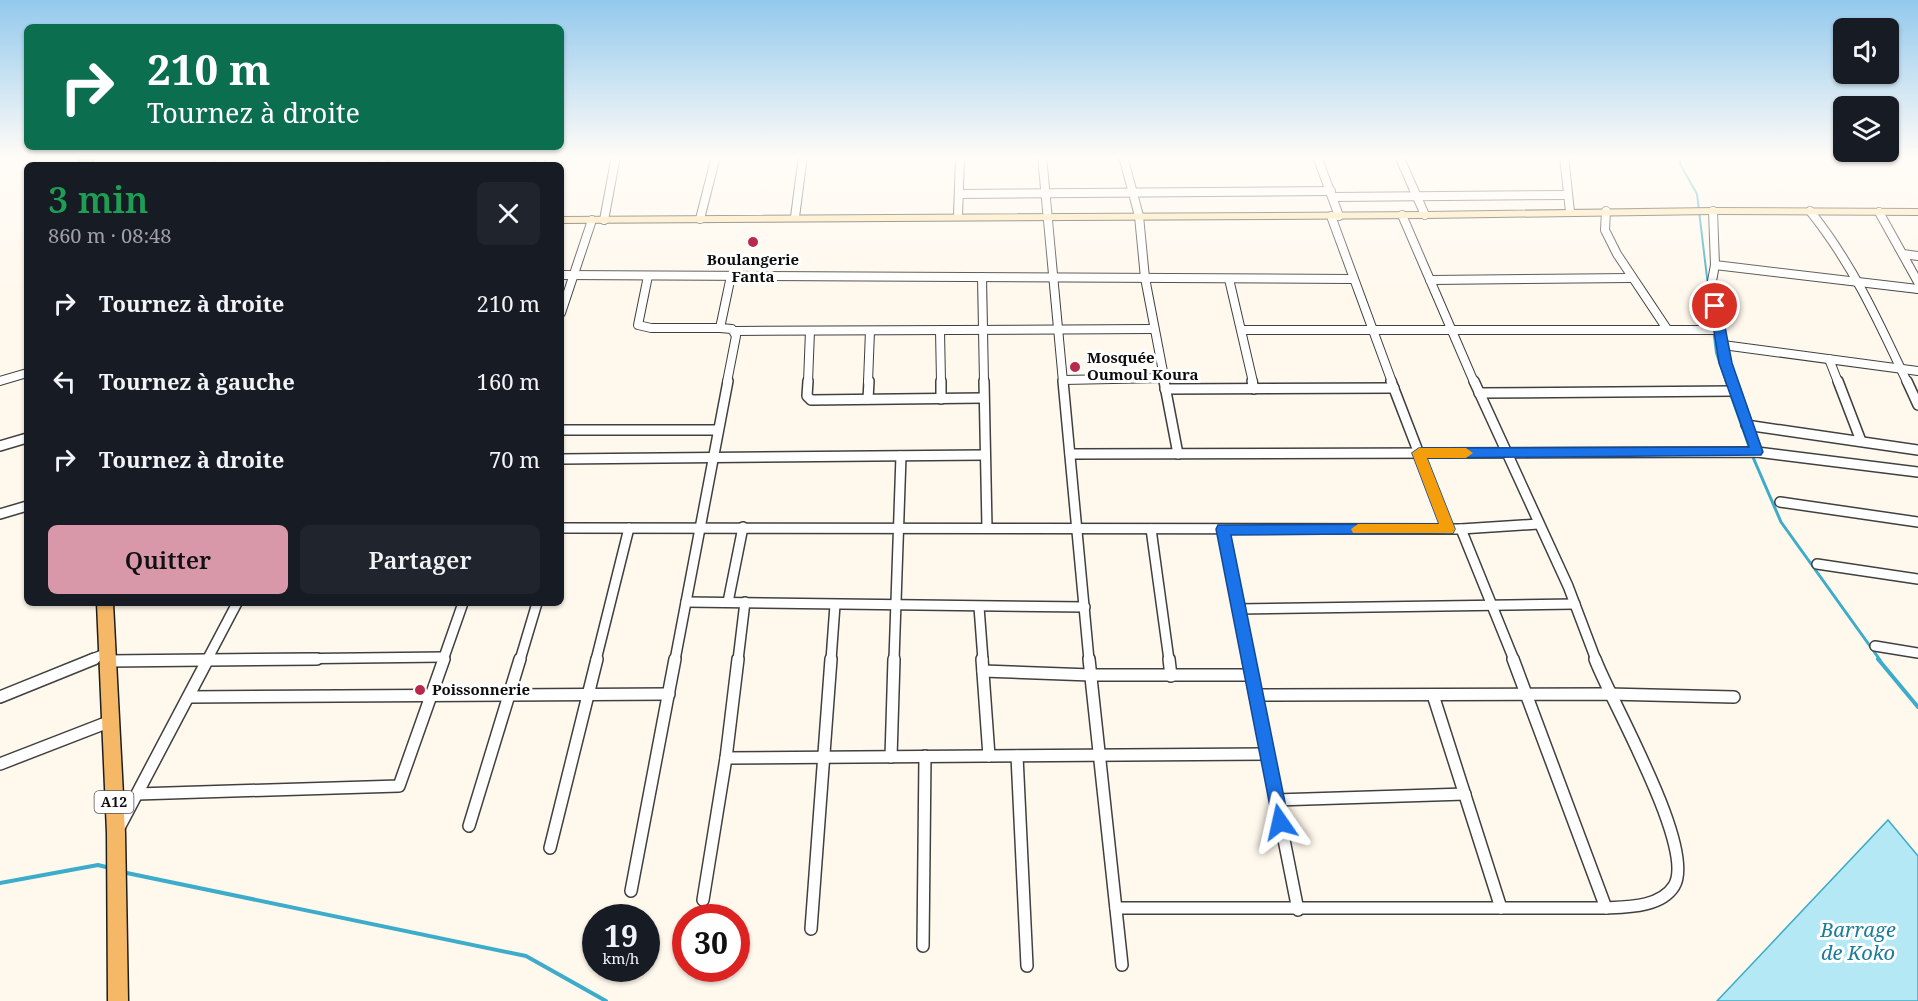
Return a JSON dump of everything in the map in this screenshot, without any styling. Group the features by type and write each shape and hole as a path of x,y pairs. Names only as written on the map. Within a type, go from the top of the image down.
{"main road":[{"name":"A12","path":"105,606 116,833 118,1001"}],"street":[{"path":"604,220 607,203"},
{"path":"700,219 704,203"},
{"path":"795,217 797,203"},
{"path":"958,216 959,203"},
{"path":"1045,203 1098,756 1122,965"},
{"path":"1136,203 1145,278 1178,454"},
{"path":"1333,203 1352,279 1448,529"},
{"path":"1420,203 1425,215"},
{"path":"1569,203 1570,212"},
{"path":"1713,211 1715,265 1712,281 1723,345 1734,391 1757,452"},
{"path":"564,220 958,216 1335,216 1713,211 1918,212"},
{"path":"1606,212 1605,230 1631,278 1667,329"},
{"path":"1810,212 1835,242 1860,283 1898,368 1918,405"},
{"path":"1879,212 1918,282"},
{"path":"1116,908 1298,910 1628,907 1656,900 1670,893 1678,875 1675,848 1661,805 1608,694 1575,604 1505,453 1402,215"},
{"path":"564,304 592,220"},
{"path":"1903,254 1918,256"},
{"path":"1715,265 1918,289"},
{"path":"564,275 1352,279"},
{"path":"648,276 638,325 651,328 720,328 735,331 1154,329"},
{"path":"720,328 731,276"},
{"path":"982,277 987,528"},
{"path":"1430,280 1631,278"},
{"path":"1229,279 1254,389"},
{"path":"940,330 941,399"},
{"path":"1242,330 1721,330"},
{"path":"631,891 735,331"},
{"path":"810,331 807,396 811,399 983,398"},
{"path":"868,399 870,331"},
{"path":"1723,345 1918,371"},
{"path":"1829,359 1861,441"},
{"path":"0,381 24,374"},
{"path":"1063,380 1163,378"},
{"path":"1165,389 1394,388"},
{"path":"1479,393 1734,391"},
{"path":"1746,425 1918,450"},
{"path":"564,430 717,430"},
{"path":"0,446 24,439"},
{"path":"1070,454 1757,452 1918,472"},
{"path":"564,459 984,455"},
{"path":"891,757 901,456"},
{"path":"1780,502 1918,522"},
{"path":"0,513 24,507"},
{"path":"564,528 1461,529 1538,524"},
{"path":"728,602 743,527"},
{"path":"550,848 628,528"},
{"path":"1151,529 1171,676"},
{"path":"1223,529 1298,910"},
{"path":"1461,529 1494,607 1606,908"},
{"path":"1817,564 1918,579"},
{"path":"686,602 1085,607"},
{"path":"703,900 726,758 745,602"},
{"path":"1239,609 1575,604"},
{"path":"811,929 835,605"},
{"path":"116,833 235,606"},
{"path":"137,794 399,786 462,606"},
{"path":"470,826 536,606"},
{"path":"979,607 989,756"},
{"path":"1875,646 1918,653"},
{"path":"0,697 108,657 208,659 444,657"},
{"path":"984,671 1091,675 1252,675"},
{"path":"189,698 669,694"},
{"path":"1256,695 1608,694 1734,698"},
{"path":"1433,695 1501,908"},
{"path":"0,764 111,721"},
{"path":"726,758 1267,754"},
{"path":"923,946 925,756"},
{"path":"1017,756 1027,966"},
{"path":"1276,800 1465,794"}],"water":[{"name":"Barrage de Koko","path":"1888,820 1918,856 1918,1001 1717,1001"}],"waterway":[{"path":"1698,203 1716,353 1726,382"},
{"path":"1726,381 1750,449"},
{"path":"1752,455 1781,522 1880,660"},
{"path":"1878,659 1918,707"},
{"path":"0,883 98,865 110,868"},
{"path":"122,872 526,956 606,1001"}],"slow traffic":[{"path":"1358,529 1448,529 1419,453 1466,453"}],"place":[{"name":"Boulangerie Fanta","path":"753,242"},
{"name":"Mosquée Oumoul Koura","path":"1075,367"},
{"name":"Poissonnerie","path":"420,690"}],"route":[{"path":"1280,822 1223,529 1448,529 1419,453 1757,452 1725,363 1715,306"}]}
